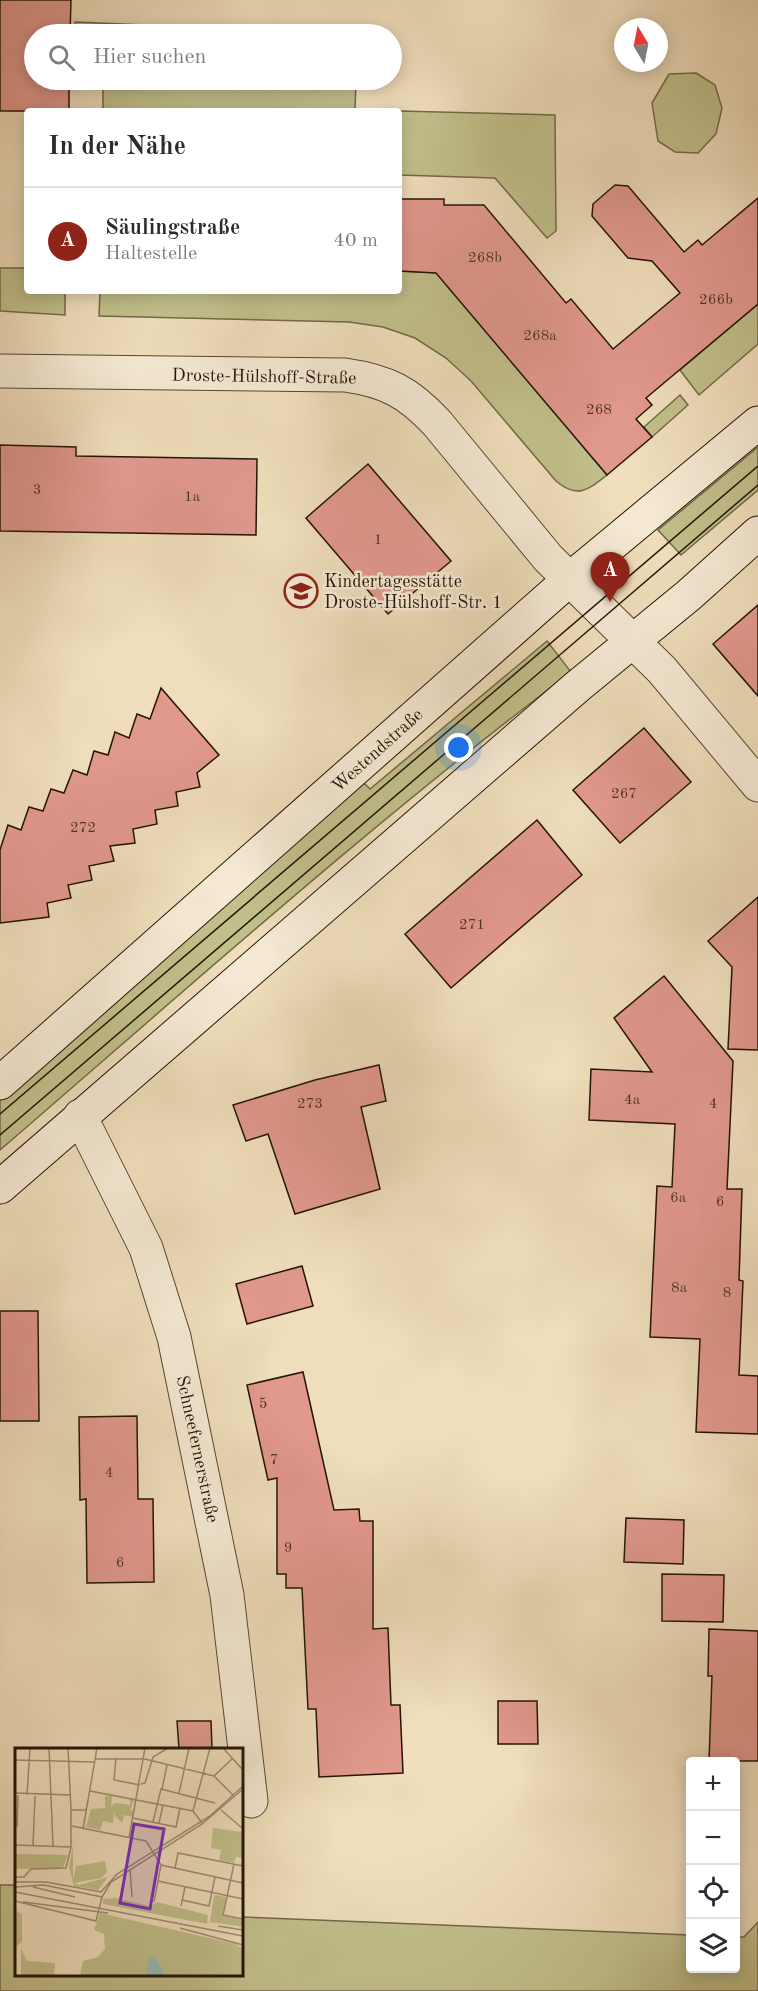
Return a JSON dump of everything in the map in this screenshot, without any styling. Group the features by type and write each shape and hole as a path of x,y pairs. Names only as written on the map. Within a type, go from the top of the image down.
{"main road":[{"name":"Droste-Hülshoff-Straße","path":"0,371 345,375 368,378 404,392 421,405 437,423 548,558 662,670 758,785"},
{"name":"Westendstraße","path":"0,1083 570,579 758,423"},
{"path":"0,1187 632,639 688,595 758,533"},
{"name":"Schneefernerstraße","path":"80,1116 146,1248 174,1337 227,1595 251,1801"}],"shaded area":[{"path":"75,22 122,24 75,24"},
{"path":"696,73 715,85 722,108 716,134 698,153 675,152 658,141 652,103 669,74"},
{"path":"103,90 356,90 355,108 103,108"},
{"path":"402,111 555,115 556,231 547,238 495,178 402,175"},
{"path":"0,268 24,268 24,294 65,294 65,315 0,311"},
{"path":"402,271 442,273 442,280 607,475 594,485 582,490 576,491 563,487 471,381 446,358 415,338 383,327 349,322 99,316 100,294 402,294"},
{"path":"758,304 758,344 699,395 680,370"},
{"path":"680,395 688,405 652,437 644,427"},
{"path":"758,447 758,490 681,555 658,530"},
{"path":"547,641 571,672 353,846 0,1150 0,1100 336,806 364,783 370,789"},
{"path":"0,1885 15,1885 15,1976 243,1976 243,1917 686,1935 686,1973 740,1973 740,1937 744,1937 758,1922 758,1991 0,1991"}],"building":[{"path":"0,0 71,0 70,24 24,24 24,90 69,90 69,108 24,108 24,111 0,111"},
{"path":"615,185 628,186 684,252 698,240 702,245 758,198 758,304 646,398 652,405 636,419 652,437 607,475 436,273 402,271 402,199 444,199 444,205 484,205 566,303 571,299 613,349 680,293 652,261 628,258 592,216 593,204"},
{"path":"0,445 76,447 76,456 257,459 256,535 0,531"},
{"path":"368,464 451,561 388,614 306,518"},
{"path":"758,605 758,696 713,644"},
{"path":"161,688 219,755 197,773 200,787 176,792 178,806 155,810 157,824 133,829 135,843 110,846 114,861 89,866 92,880 68,885 71,898 47,903 49,917 0,923 0,850 8,825 21,830 29,807 43,811 51,789 64,793 73,770 87,775 94,751 108,755 115,732 129,738 137,714 150,719"},
{"path":"644,728 691,782 620,843 573,790"},
{"path":"537,820 582,875 451,988 405,934"},
{"path":"758,897 758,1050 728,1049 732,967 708,941"},
{"path":"664,976 733,1061 727,1189 742,1189 739,1280 743,1281 739,1375 758,1376 758,1434 696,1432 700,1339 650,1337 657,1186 672,1187 675,1124 589,1120 591,1069 652,1072 614,1018"},
{"path":"379,1065 386,1101 361,1107 380,1189 295,1214 268,1134 246,1141 233,1105 315,1080"},
{"path":"302,1266 313,1306 247,1324 236,1284"},
{"path":"0,1311 38,1311 39,1421 0,1421"},
{"path":"303,1372 334,1510 359,1509 360,1521 373,1521 373,1629 388,1628 391,1705 400,1705 403,1773 319,1777 316,1709 308,1709 302,1588 286,1588 286,1574 277,1574 277,1478 268,1480 247,1385"},
{"path":"137,1416 138,1499 153,1499 154,1582 87,1583 86,1499 80,1500 79,1417"},
{"path":"626,1518 684,1520 683,1564 624,1562"},
{"path":"662,1574 724,1575 723,1622 662,1621"},
{"path":"709,1629 758,1631 758,1761 740,1761 740,1757 709,1757 712,1676 708,1676"},
{"path":"498,1701 537,1701 538,1744 498,1744"},
{"path":"177,1721 211,1721 212,1748 179,1748"}],"tram line":[{"path":"0,1114 758,466"},
{"path":"0,1135 758,485"}],"place":[{"name":"Kindertagesstätte Droste-Hülshoff-Str. 1","path":"301,591"},
{"name":"Säulingstraße","path":"610,602"}]}
